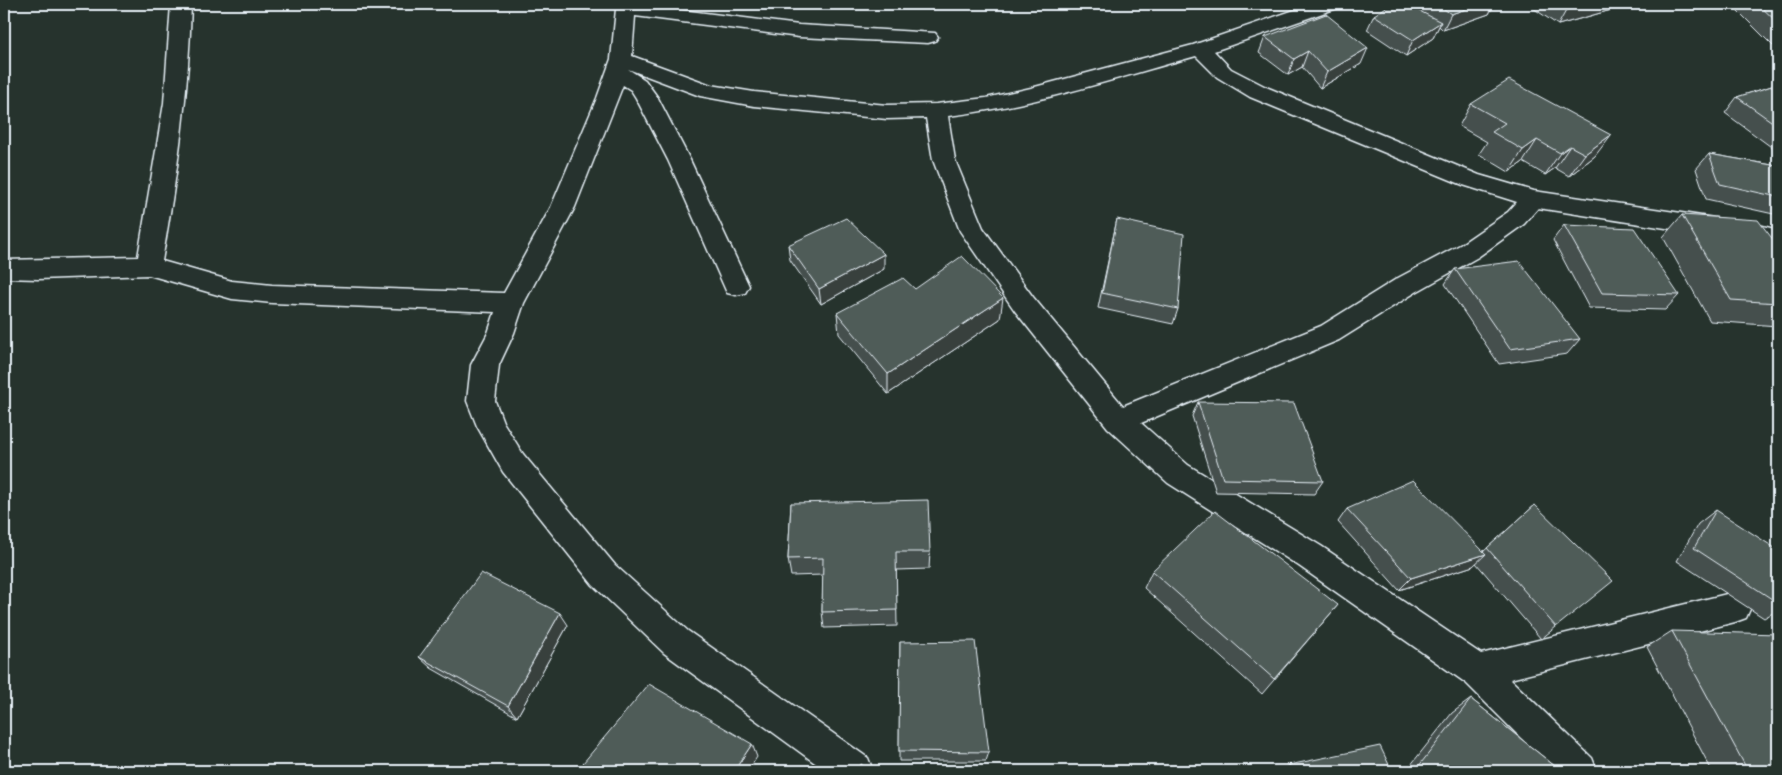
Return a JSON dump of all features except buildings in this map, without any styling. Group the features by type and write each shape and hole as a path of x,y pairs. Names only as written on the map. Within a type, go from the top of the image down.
{"street":[{"path":"149,266 169,154 176,88 181,4"},
{"path":"619,66 708,91 754,99 887,112 936,111 995,103 1200,49 1330,4"},
{"path":"855,771 676,642 604,574 513,463 491,426 481,401 486,365 501,333 511,303 563,207 619,66 625,6 790,30 928,37"},
{"path":"1200,49 1224,73 1258,92 1471,180 1534,199 1778,239"},
{"path":"619,66 647,98 679,160 736,286"},
{"path":"936,111 944,160 972,231 1024,304 1118,420 1178,474 1310,556 1478,671 1579,771"},
{"path":"1118,420 1330,333 1407,285 1469,251 1516,218 1534,199"},
{"path":"4,269 38,270 149,266 199,282 242,291 511,303"},
{"path":"1478,671 1735,607"}]}
